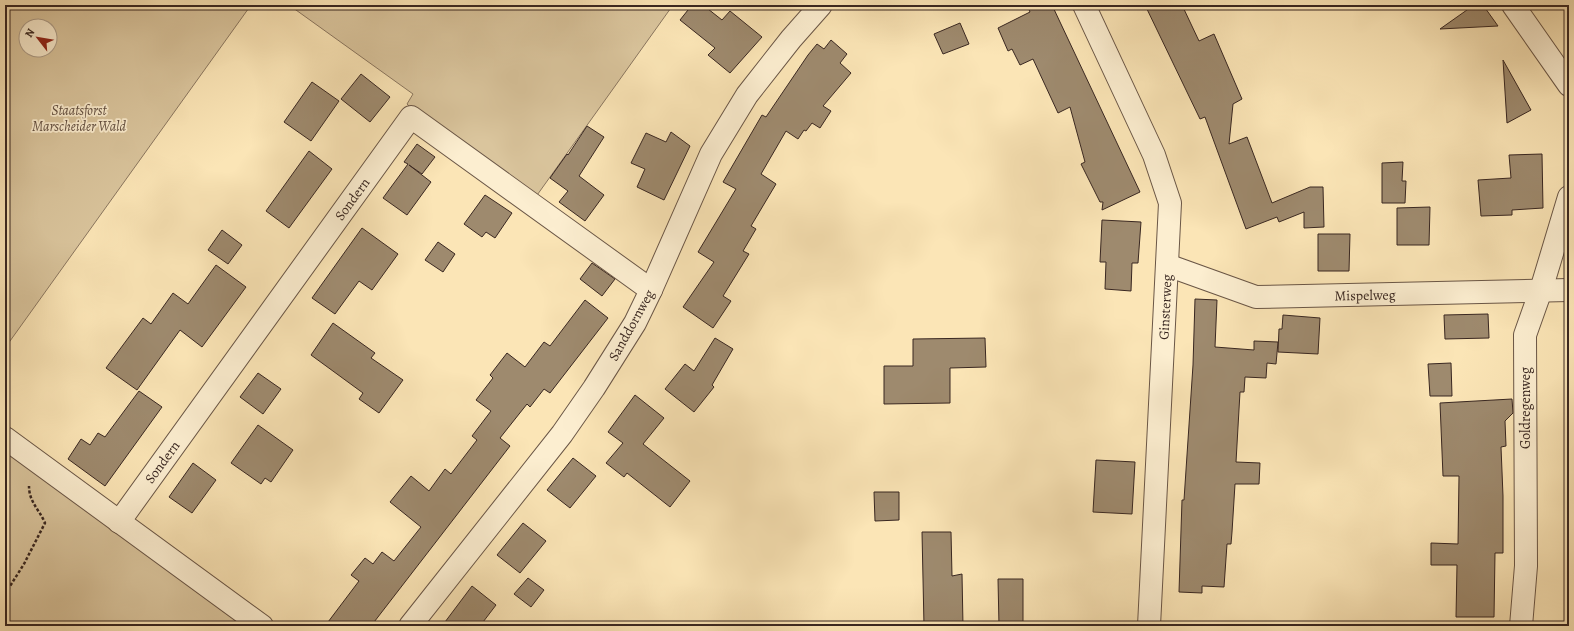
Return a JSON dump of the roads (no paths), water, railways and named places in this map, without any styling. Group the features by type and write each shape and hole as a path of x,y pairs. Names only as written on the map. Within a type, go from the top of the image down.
{"street":[{"name":"Sanddornweg","path":"410,626 562,434 635,323 711,154 747,95 791,39 821,5"},
{"name":"Ginsterweg","path":"1084,5 1154,155 1170,203 1149,626"},
{"path":"1513,5 1569,85"},
{"name":"Sondern","path":"119,522 411,117 651,290"},
{"name":"Goldregenweg","path":"1521,626 1526,566 1525,335 1541,290 1569,197"},
{"name":"Mispelweg","path":"1167,265 1256,297 1569,290"},
{"path":"5,438 262,626"}],"park label":[{"name":"Staatsforst Marscheider Wald","path":"79,118"}]}
